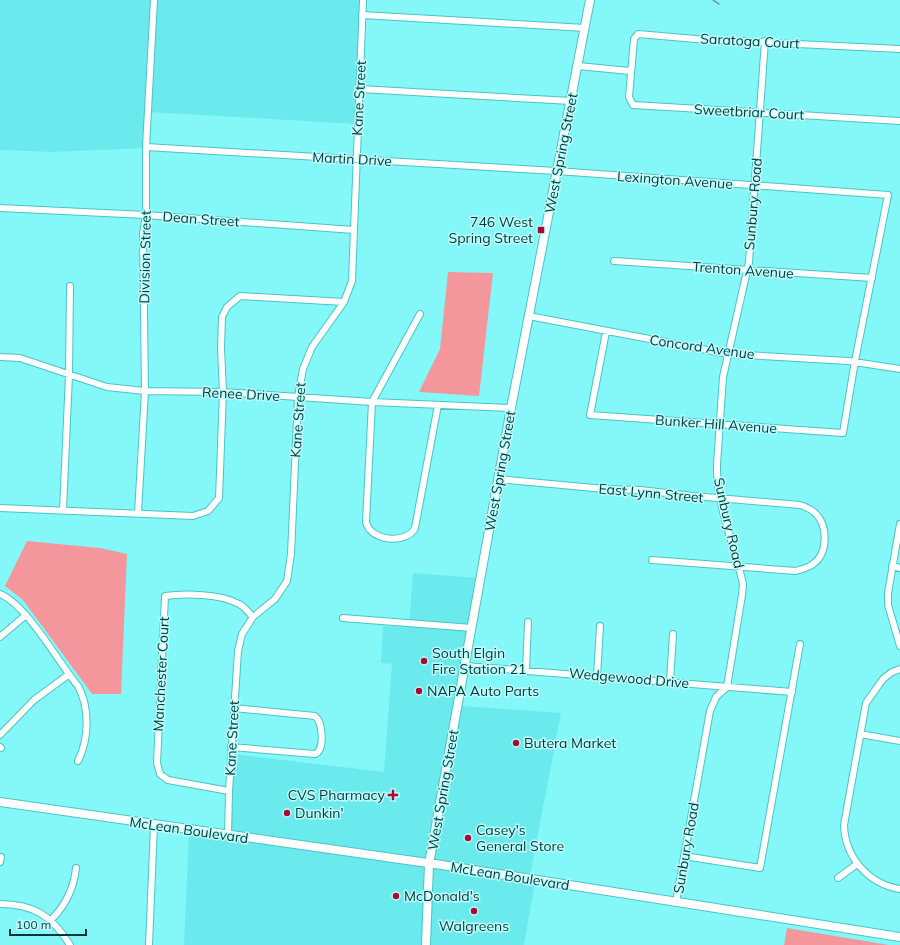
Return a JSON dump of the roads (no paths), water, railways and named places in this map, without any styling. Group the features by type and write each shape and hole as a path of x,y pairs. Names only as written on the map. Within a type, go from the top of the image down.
{"main road":[{"name":"West Spring Street","path":"426,945 429,864 511,408 590,0"},
{"name":"McLean Boulevard","path":"0,802 429,864 900,937"}],"street":[{"name":"Division Street","path":"138,513 145,391 143,234 146,215 146,147 154,0"},
{"name":"Kane Street","path":"228,836 231,747 238,651 242,634 253,617 275,598 287,582 291,554 298,397 303,369 312,346 344,302 352,281 363,0"},
{"path":"362,15 585,28"},
{"name":"Saratoga Court","path":"630,71 634,39 638,34 696,39 900,49"},
{"name":"Sunbury Road","path":"676,902 710,712 716,697 727,687 742,595 743,584 716,476 723,377 748,270 765,42"},
{"path":"578,66 630,71"},
{"name":"Sweetbriar Court","path":"630,71 629,97 633,105 900,121"},
{"path":"360,89 571,101"},
{"name":"Martin Drive","path":"146,147 558,171"},
{"name":"Lexington Avenue","path":"558,171 888,195 872,278"},
{"name":"Dean Street","path":"0,208 146,215 354,230"},
{"name":"Trenton Avenue","path":"614,261 872,278"},
{"path":"855,361 872,278"},
{"path":"63,510 69,375 70,286"},
{"path":"0,508 193,516 208,511 219,498 223,392 221,348 222,317 227,306 240,296 344,302"},
{"path":"420,314 372,402 366,518 369,531 377,537 400,538 410,535 415,528 438,405"},
{"name":"Concord Avenue","path":"529,316 606,332 728,354 855,361 900,369"},
{"name":"Bunker Hill Avenue","path":"606,332 590,415 843,433 855,361"},
{"name":"Renee Drive","path":"0,357 20,358 53,367 69,375 107,387 145,391 223,392 372,402 511,408"},
{"name":"East Lynn Street","path":"498,479 605,489 640,490 721,499 800,505 810,508 818,515 823,523 823,548 820,556 812,566 796,571 739,566"},
{"path":"900,524 888,593 888,606 900,646"},
{"path":"652,560 739,566"},
{"path":"892,566 900,568"},
{"path":"0,594 7,597 26,615 84,698 86,711 84,749 78,761"},
{"name":"Manchester Court","path":"229,791 168,780 160,774 158,768 157,763 165,596 177,594 225,598 240,604 253,617"},
{"path":"0,637 26,615"},
{"path":"343,618 472,628"},
{"path":"526,670 528,622"},
{"path":"597,676 600,626"},
{"path":"670,681 673,634"},
{"path":"684,856 759,868 800,644"},
{"name":"Wedgewood Drive","path":"465,666 670,681 792,692"},
{"path":"900,669 892,672 882,679 866,703 844,825 847,844 857,864 878,882 900,889"},
{"path":"0,735 34,700 68,675"},
{"path":"231,747 315,754 318,753 321,748 321,724 315,716 234,708"},
{"path":"860,734 900,741"},
{"path":"149,945 154,825"},
{"path":"838,878 857,864"},
{"path":"51,920 68,896 73,883 76,868"},
{"path":"0,904 26,906 39,911 51,920 70,945"}],"waterway":[{"path":"713,0 719,4"}],"place":[{"name":"746 West Spring Street","path":"541,230"},
{"name":"South Elgin Fire Station 21","path":"424,661"},
{"name":"NAPA Auto Parts","path":"419,691"},
{"name":"Butera Market","path":"516,743"},
{"name":"CVS Pharmacy","path":"393,795"},
{"name":"Dunkin'","path":"287,813"},
{"name":"Casey's General Store","path":"468,838"},
{"name":"McDonald's","path":"396,896"},
{"name":"Walgreens","path":"474,911"}]}
